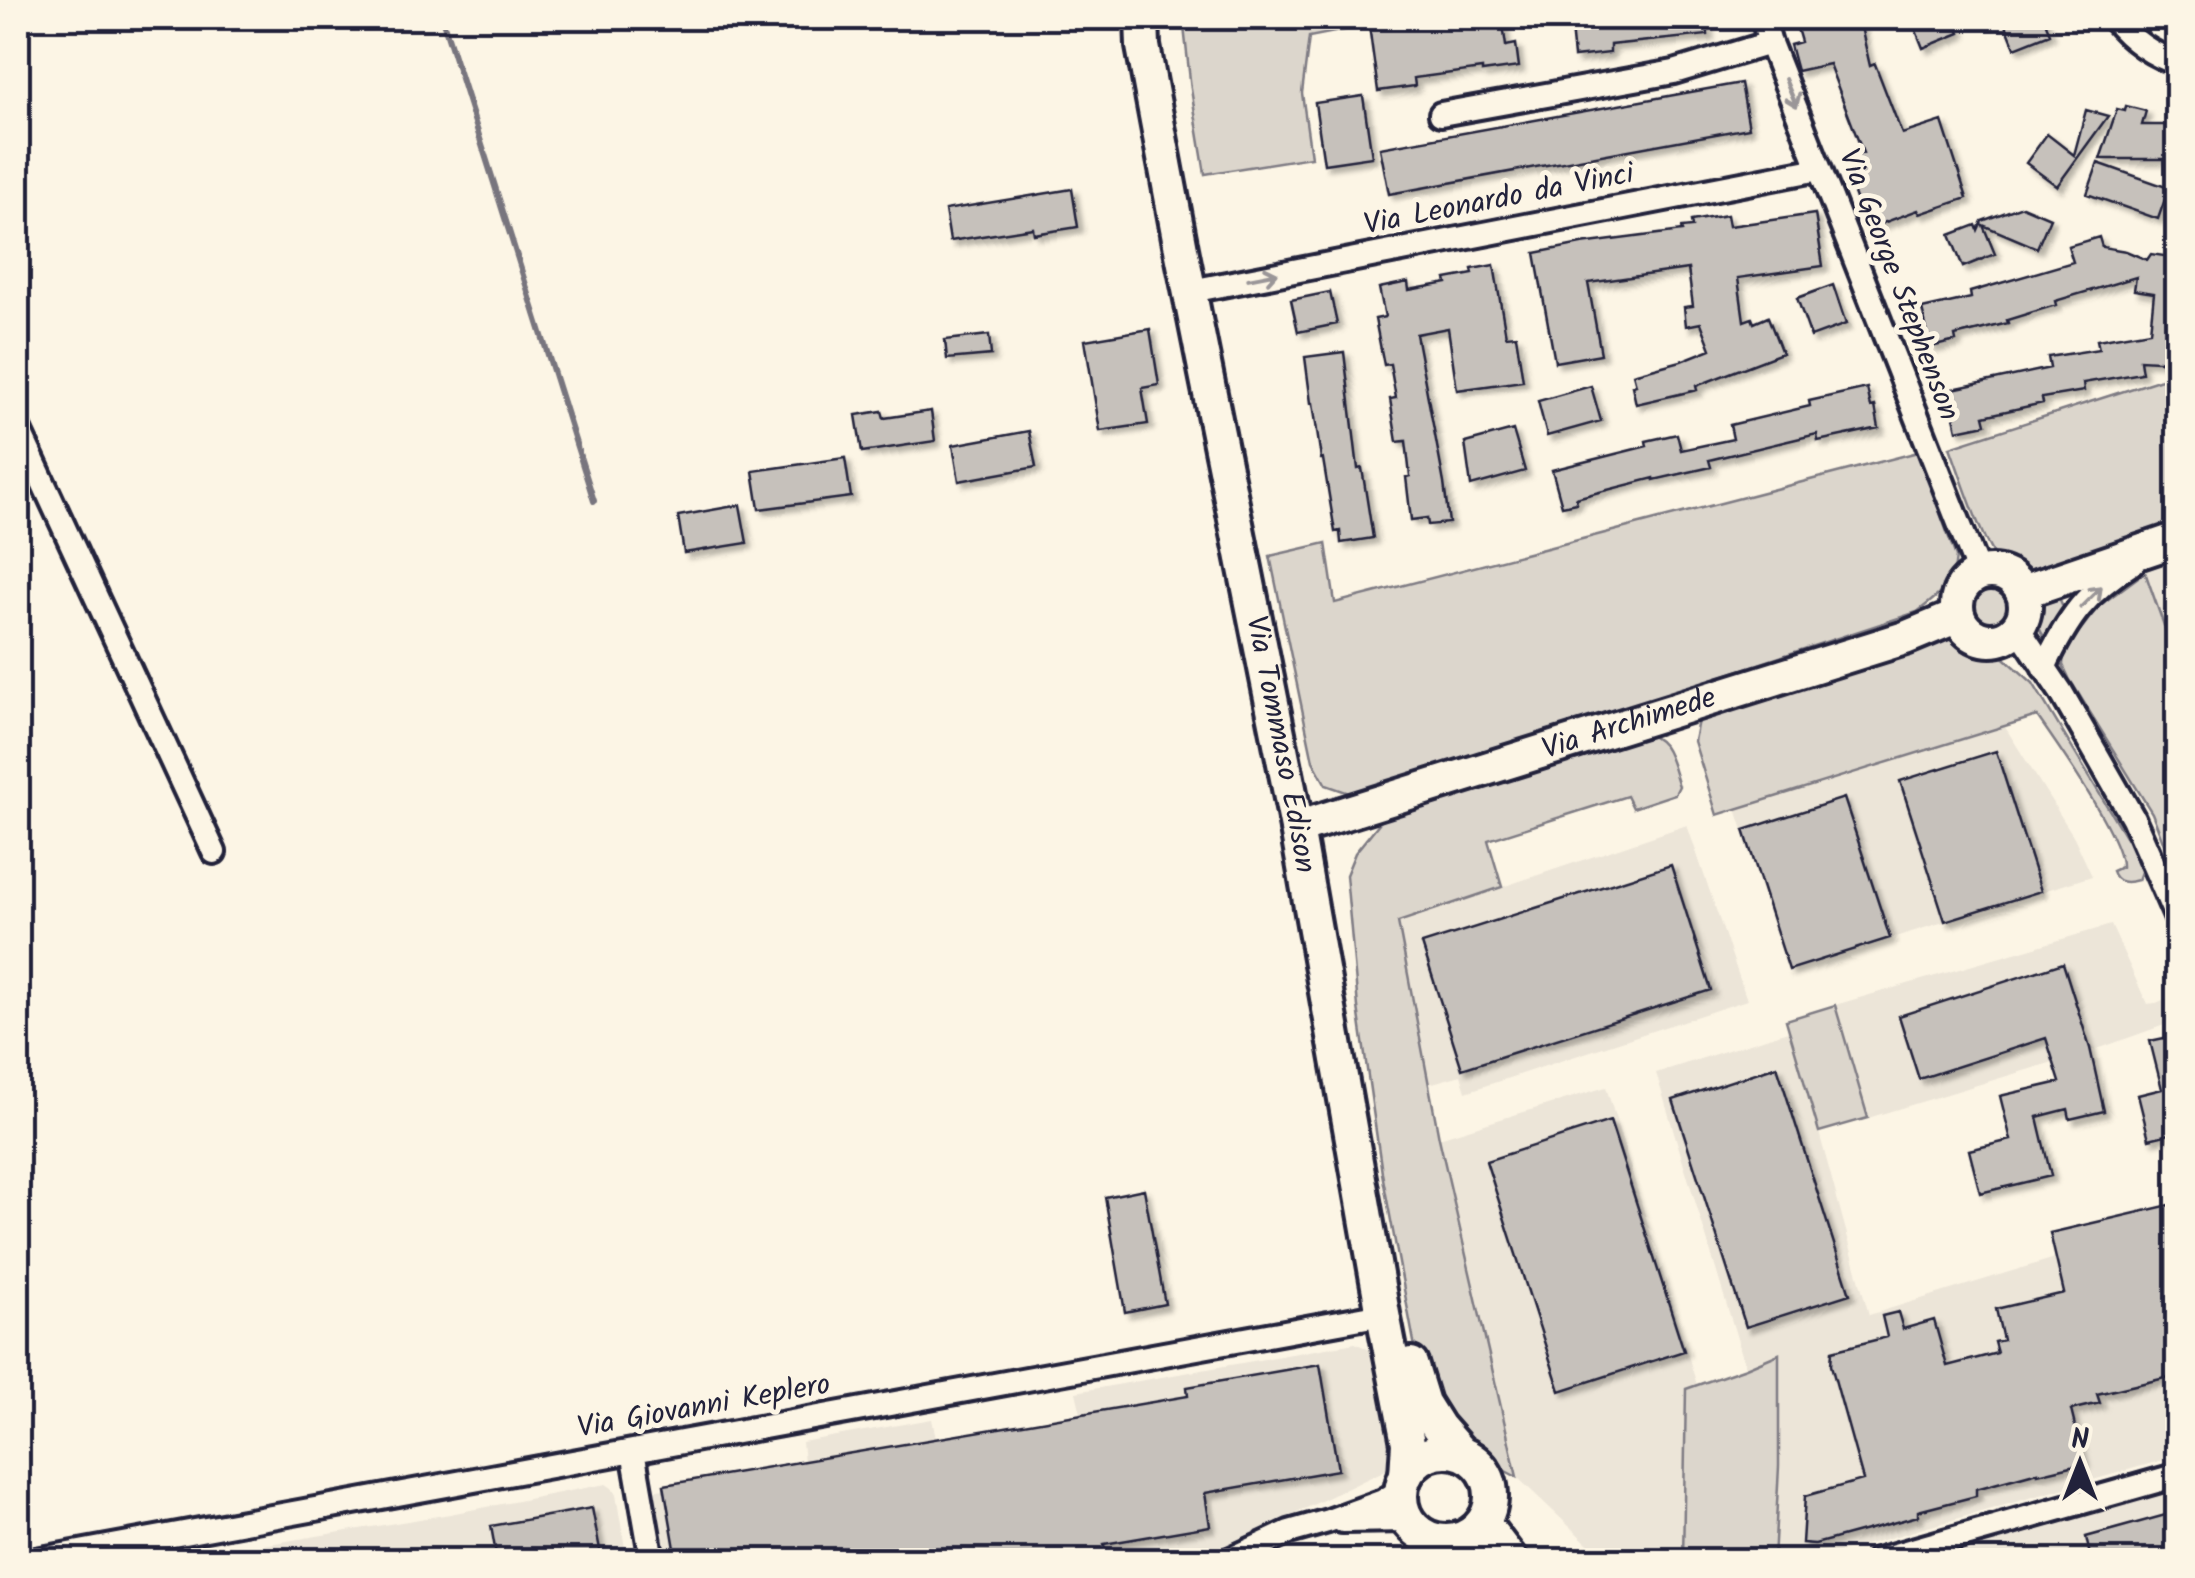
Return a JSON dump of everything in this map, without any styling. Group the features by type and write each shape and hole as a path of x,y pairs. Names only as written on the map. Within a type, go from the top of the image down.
{"street":[{"name":"Via Tommaso Edison","path":"1142,18 1144,46 1200,289 1307,825 1408,1354 1423,1403 1460,1452"},
{"name":"Via Tommaso Edison","path":"1161,18 1200,289"},
{"name":"Via George Stephenson","path":"1763,18 1979,574"},
{"path":"2113,18 2147,49 2178,63"},
{"path":"1441,114 1674,72 1770,43"},
{"name":"Via Leonardo da Vinci","path":"1200,289 1819,169"},
{"path":"18,428 214,852"},
{"path":"2022,592 2168,542"},
{"path":"2044,668 2062,630 2088,596 2118,572 2168,542"},
{"path":"1979,574 2008,576 2022,592 2025,610 2018,628 2010,635 1989,641 1970,634 1958,616 1958,596 1970,578 1979,574"},
{"name":"Via Archimede","path":"1307,825 1887,644 1958,616"},
{"path":"2018,628 2061,692 2133,818 2178,921"},
{"name":"Via Tommaso Edison","path":"1307,825 1384,1314 1408,1442 1405,1495"},
{"name":"Via Giovanni Keplero","path":"36,1560 1384,1314"},
{"path":"1473,1541 1490,1510 1492,1496 1483,1469 1460,1452 1447,1450 1423,1456 1405,1495 1418,1531 1443,1541 1473,1541 1511,1560"},
{"path":"633,1451 652,1560"},
{"path":"1878,1560 2178,1475"},
{"path":"1229,1560 1289,1532 1405,1495"}],"shaded area":[{"path":"1183,18 1343,18 1345,30 1309,37 1302,93 1311,157 1205,174"},
{"path":"2177,374 2177,530 2037,574 2017,572 2000,563 1980,526 1950,447"},
{"path":"1918,452 1956,557 1948,583 1917,612 1367,792 1349,793 1326,785 1313,761 1270,556 1326,543 1335,603"},
{"path":"2177,555 2177,662 2145,572"},
{"path":"2145,572 2177,662 2177,877 2152,813 2063,665 2064,651 2099,606"},
{"path":"2054,586 2064,609 2046,640 2035,611"},
{"path":"1991,588 2004,593 2009,606 2004,619 1991,624 1978,619 1973,606 1978,593"},
{"path":"1952,636 1998,652 2033,683 2125,836 2138,851 2144,864 2138,880 2122,882 2114,875 2112,871 2121,867 2111,835 2037,716 1717,815 1694,741 1698,720 1711,708"},
{"path":"2005,727 2074,837 2092,876 1789,970 1736,809"},
{"path":"1638,732 1656,739 1667,751 1679,786 1675,794 1633,808 1627,796 1488,840 1502,887 1398,922 1439,1138 1517,1477 1494,1465 1447,1426 1417,1358 1382,1173 1358,1007 1346,875 1355,853 1380,822 1413,803"},
{"path":"1687,825 1747,1000 1466,1092 1461,1075 1429,1084 1398,922"},
{"path":"2111,925 2147,1004 2177,994 2178,1020 2103,1047 1868,1118 1835,1005"},
{"path":"1835,1005 1868,1118 1819,1132 1786,1020"},
{"path":"1791,1030 1869,1315 2165,1228 2177,1245 2177,1456 1812,1560 1774,1560 1779,1355 1746,1368 1656,1073"},
{"path":"1606,1087 1697,1385 1686,1389 1683,1560 1605,1560 1517,1477 1439,1138"},
{"path":"1355,1343 1378,1360 1397,1461 1394,1466 1198,1560 661,1560 649,1491 804,1462 802,1442 932,1419 936,1439 1081,1414 1076,1392"},
{"path":"1779,1354 1774,1560 1683,1560 1686,1389"},
{"path":"606,1484 616,1495 627,1560 172,1560 450,1514"},
{"path":"2177,1488 2177,1560 1929,1560 1998,1540"},
{"path":"1418,1541 1455,1550 1467,1560 1417,1560"}],"building":[{"path":"1368,18 1502,18 1506,46 1516,44 1519,67 1414,78 1415,86 1378,91"},
{"path":"1570,18 1707,18 1708,35 1610,45 1610,53 1574,57"},
{"path":"1794,18 1859,18 1870,66 1875,64 1902,134 1942,121 1967,198 1920,214 1918,210 1867,229 1842,160 1863,153 1829,64 1797,71 1790,45 1801,42"},
{"path":"1911,18 1954,18 1960,33 1923,48"},
{"path":"2003,18 2044,18 2050,34 2015,48"},
{"path":"1741,83 1749,128 1389,194 1380,148"},
{"path":"1363,96 1372,157 1324,164 1315,103"},
{"path":"2126,106 2146,111 2142,125 2178,125 2178,159 2100,159 2117,109 2125,111"},
{"path":"2086,110 2108,116 2057,186 2026,163 2047,134 2074,155"},
{"path":"2098,163 2169,188 2158,219 2087,194"},
{"path":"1072,189 1078,227 1034,234 1033,228 950,241 945,210"},
{"path":"2022,206 2050,218 2037,248 1983,225 1995,254 1963,267 1950,235 1976,225 1978,230 1982,221"},
{"path":"1815,214 1823,266 1738,278 1744,321 1752,318 1754,323 1768,317 1782,353 1696,386 1697,390 1636,404 1633,374 1711,349 1701,323 1686,326 1684,307 1693,306 1688,269 1588,283 1601,354 1555,362 1535,253 1682,231 1681,228 1692,227 1691,221 1727,215 1729,226"},
{"path":"2099,237 2102,247 2147,260 2151,254 2178,258 2178,358 2175,362 2140,360 2142,373 2083,383 2084,391 2042,398 2043,403 1984,416 1986,424 1957,430 1948,390 2050,368 2048,357 2099,349 2097,340 2150,331 2154,293 2134,290 2136,277 2055,301 2056,305 2007,320 2008,323 1955,336 1956,341 1931,347 1922,309 1971,298 1970,292 2073,262 2068,246"},
{"path":"1494,265 1506,336 1516,335 1523,381 1457,390 1448,328 1416,334 1449,523 1428,525 1427,518 1411,520 1406,441 1397,442 1390,399 1396,398 1390,364 1384,365 1375,319 1385,317 1379,288 1408,282 1409,290 1447,283 1446,279 1473,274 1472,269"},
{"path":"1833,285 1846,324 1811,337 1797,298"},
{"path":"1330,292 1337,324 1298,332 1291,300"},
{"path":"1150,329 1159,385 1142,388 1148,424 1100,431 1085,340"},
{"path":"989,335 991,355 947,359 945,340"},
{"path":"1344,352 1358,469 1362,468 1373,538 1341,543 1340,531 1335,532 1305,357"},
{"path":"1591,386 1601,421 1547,436 1538,401"},
{"path":"1867,388 1879,428 1818,441 1817,434 1709,460 1711,467 1576,498 1577,503 1562,506 1552,470 1647,446 1646,441 1677,434 1681,450 1733,439 1730,425"},
{"path":"882,411 884,418 931,411 935,441 862,452 856,415"},
{"path":"1513,430 1525,471 1471,486 1465,443"},
{"path":"1029,431 1036,467 959,481 953,445"},
{"path":"845,458 851,497 759,509 753,471"},
{"path":"740,505 747,543 684,553 678,516"},
{"path":"1996,751 2041,891 1945,921 1900,781"},
{"path":"1844,798 1890,938 1789,970 1744,830"},
{"path":"1671,865 1711,990 1462,1069 1422,944"},
{"path":"2063,963 2090,1048 2104,1111 2070,1119 2068,1109 2037,1117 2051,1176 1980,1193 1969,1150 2011,1140 2000,1096 2060,1082 2046,1038 1919,1079 1899,1016"},
{"path":"2178,1035 2178,1132 2149,1139 2138,1095 2162,1089 2150,1041"},
{"path":"1777,1066 1850,1294 1746,1327 1673,1100"},
{"path":"1610,1121 1684,1351 1560,1391 1486,1161"},
{"path":"1144,1189 1165,1304 1125,1312 1105,1197"},
{"path":"2178,1203 2178,1375 2097,1394 2100,1403 2071,1410 2084,1463 1976,1489 1976,1496 1918,1511 1918,1516 1815,1544 1802,1543 1805,1496 1863,1480 1831,1365 1832,1351 1887,1337 1882,1316 1898,1312 1903,1329 1934,1320 1947,1366 1997,1353 1994,1342 2003,1340 1996,1309 2064,1293 2050,1233"},
{"path":"1320,1364 1338,1470 1205,1493 1210,1526 1104,1544 1107,1560 677,1560 664,1485 1188,1396 1187,1387"},
{"path":"592,1508 602,1560 497,1560 491,1526"},
{"path":"2169,1514 2173,1530 2178,1529 2178,1560 2091,1560 2086,1537"}],"waterway":[{"path":"442,18 594,501"}]}
